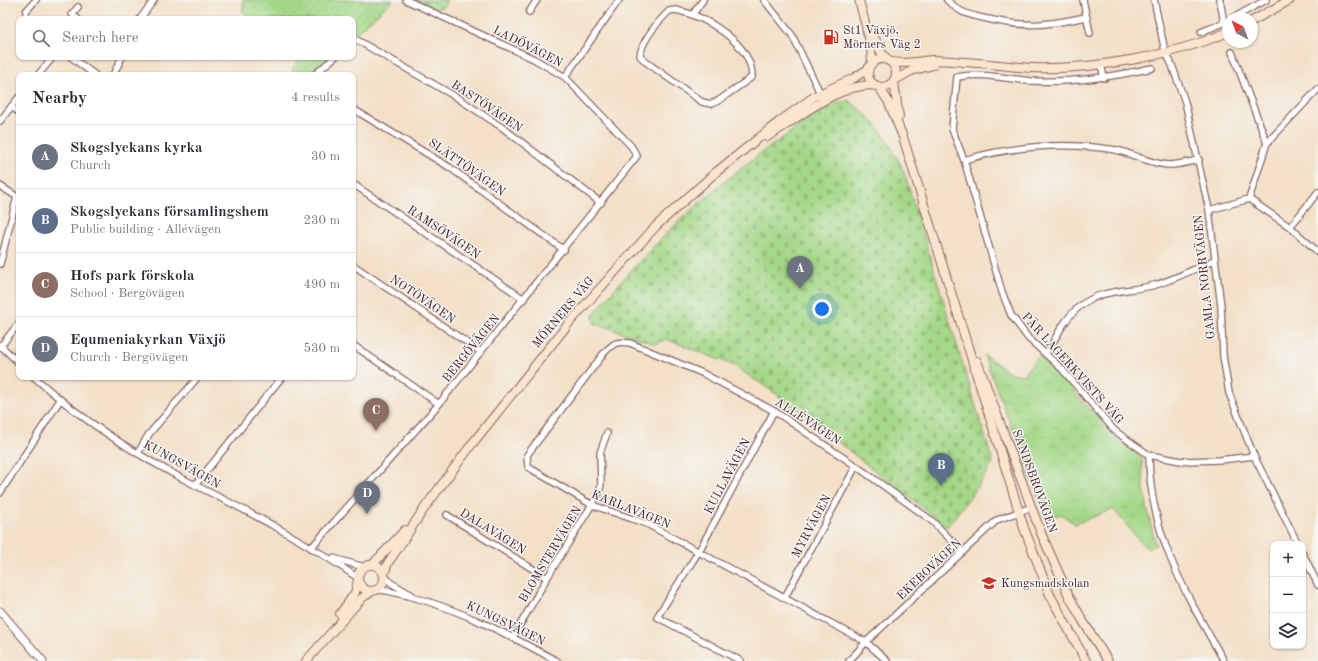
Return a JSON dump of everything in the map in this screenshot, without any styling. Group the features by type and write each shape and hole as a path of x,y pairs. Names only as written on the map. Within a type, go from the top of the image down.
{"main road":[{"path":"1258,18 1290,0"},
{"path":"860,3 877,43 896,70 894,81"},
{"path":"860,3 871,46 869,78 878,86 886,87 894,81 916,70 948,61"},
{"path":"870,66 878,59 890,61 948,61 1032,68 1101,64 1205,42 1222,35"},
{"name":"MÖRNERS VÄG","path":"384,575 388,563 426,506 472,444 553,342 609,276 656,226 715,173 741,154 780,121 854,78 870,66"},
{"name":"SANDSBROVÄGEN","path":"894,81 903,137"},
{"name":"MÖRNERS VÄG","path":"822,97 862,86 878,86"},
{"name":"SANDSBROVÄGEN","path":"878,86 888,101 903,137 988,418 1026,534 1048,589 1086,661"},
{"name":"SANDSBROVÄGEN","path":"954,302 1042,533 1069,596 1108,661"},
{"name":"MÖRNERS VÄG","path":"373,564 426,506"},
{"path":"306,661 315,651 362,598 382,585 384,575 379,567 373,564 364,567 361,570 351,599 315,651"},
{"path":"358,579 363,588 374,591"}],"street":[{"path":"26,16 26,11 36,0"},
{"path":"142,16 153,0"},
{"name":"LADÖVÄGEN","path":"406,0 534,59 565,77 637,154"},
{"path":"529,12 537,0"},
{"path":"565,77 619,0"},
{"path":"693,14 703,0"},
{"path":"764,0 792,35 822,97"},
{"path":"947,0 963,13 1008,23 1030,26 1086,17"},
{"path":"1083,0 1090,33"},
{"name":"GAMLA NORRVÄGEN","path":"1154,0 1165,51 1185,102 1209,210 1214,260 1221,306 1223,356 1229,393 1254,456 1296,541"},
{"path":"1220,0 1223,12"},
{"path":"1244,12 1266,0"},
{"path":"74,16 72,14 78,7"},
{"path":"676,10 693,14 722,31 742,50 752,69 752,77 718,101 711,104 702,102 646,62 640,56 641,48 669,11 676,10"},
{"path":"1201,32 1222,24"},
{"name":"BASTÖVÄGEN","path":"356,40 456,97 503,128 601,203"},
{"path":"1232,52 1266,143"},
{"path":"40,72 50,60"},
{"path":"74,60 91,72"},
{"path":"114,72 120,60"},
{"path":"318,72 332,60"},
{"path":"1101,64 1104,78 1152,68"},
{"name":"PÄR LAGERKVISTS VÄG","path":"1104,78 1074,82 1030,81 997,76 957,76 952,130 964,160 1002,292 1011,315 1028,338 1062,370 1115,432 1149,454"},
{"path":"1249,199 1266,143 1318,89"},
{"path":"0,121 16,101"},
{"path":"11,107 16,110"},
{"name":"SLÄTTÖVÄGEN","path":"356,111 449,167 564,250"},
{"path":"964,160 990,152 1070,145 1117,151 1156,163 1170,165 1199,160"},
{"name":"BERGÖVÄGEN","path":"311,548 439,404 634,163 637,154"},
{"path":"0,186 16,197"},
{"name":"RAMSÖVÄGEN","path":"356,186 524,299"},
{"path":"1290,227 1318,192"},
{"path":"1209,210 1249,199 1290,227 1318,252"},
{"path":"0,264 16,205"},
{"path":"1046,354 1067,320 1079,307 1096,296 1153,285 1183,275 1214,260"},
{"name":"NOTÖVÄGEN","path":"356,267 481,352"},
{"path":"16,327 0,346 16,360"},
{"name":"ALLÉVÄGEN","path":"620,342 630,343 702,374 774,411 856,466 931,520 963,552"},
{"name":"KARLAVÄGEN","path":"620,342 613,343 604,353 527,455 528,467 592,505 647,524 785,597 866,642 887,661"},
{"path":"356,347 439,404"},
{"name":"KUNGSVÄGEN","path":"37,380 60,400 138,453 327,557 358,579"},
{"path":"138,453 149,434 195,380"},
{"path":"195,485 280,380"},
{"path":"0,493 60,400"},
{"name":"KULLAVÄGEN","path":"741,661 657,618 699,552 774,411"},
{"name":"BLOMSTERVÄGEN","path":"513,637 599,493 601,484 600,453 607,433"},
{"path":"1224,661 1182,586 1166,551 1155,515 1149,454 1181,461 1220,460 1254,456"},
{"name":"MYRVÄGEN","path":"785,597 856,466"},
{"name":"EKEBOVÄGEN","path":"849,661 866,642 997,520 1032,507"},
{"name":"DALAVÄGEN","path":"447,515 547,578"},
{"name":"KUNGSVÄGEN","path":"327,557 364,567"},
{"path":"1306,560 1318,585"},
{"name":"KUNGSVÄGEN","path":"384,575 401,589 421,600"},
{"name":"KUNGSVÄGEN","path":"374,591 388,591 421,600 473,618 513,637 557,661"},
{"path":"0,611 43,661"},
{"path":"0,618 38,661"}],"green space":[{"path":"243,0 393,0 356,33 356,16 249,16 243,12"},
{"path":"415,0 447,0 444,6 435,10"},
{"path":"298,60 326,60 312,72 294,72 292,69"},
{"path":"848,100 875,124 893,150 904,172 993,463 976,489 947,527 775,393 733,365 666,339 655,344 594,323 593,315 614,290 680,220 728,178 754,158 821,111"},
{"path":"984,355 1010,373 1023,375 1039,356 1066,382 1116,439 1142,457 1146,501 1156,545 1146,548 1113,509 1075,524 1061,514 1046,519"}],"place":[{"name":"St1 Växjö, Mörners Väg 2","path":"831,37"},
{"name":"Skogslyckans kyrka","path":"800,289"},
{"name":"Hofs park förskola","path":"376,431"},
{"name":"Skogslyckans församlingshem","path":"941,486"},
{"name":"Equmeniakyrkan Växjö","path":"367,514"},
{"name":"Kungsmadskolan","path":"989,583"}]}
